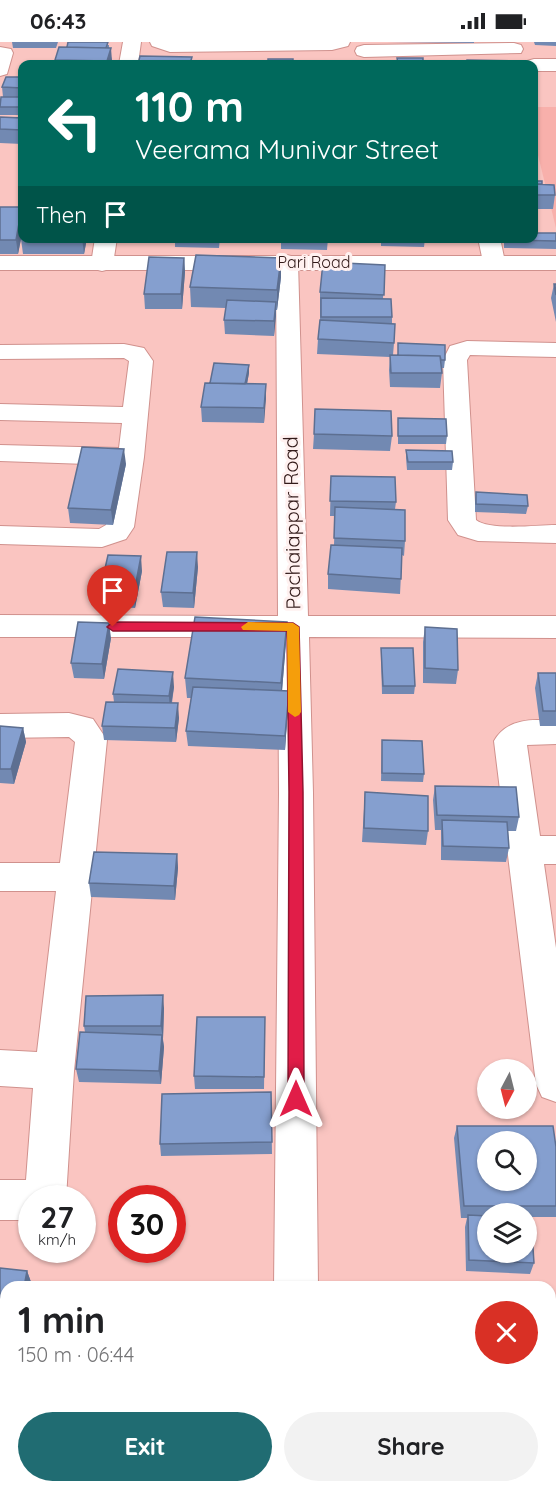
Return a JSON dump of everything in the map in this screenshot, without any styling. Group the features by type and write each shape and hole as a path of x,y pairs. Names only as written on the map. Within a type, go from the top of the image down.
{"street":[{"path":"130,60 132,42"},
{"path":"159,42 170,46 342,42"},
{"path":"245,43 247,60"},
{"path":"364,52 395,58 515,52"},
{"path":"0,53 4,53 0,70"},
{"path":"538,65 556,65"},
{"path":"102,264 105,243"},
{"path":"490,243 494,262"},
{"name":"Pachaiappar Road","path":"287,262 296,792 296,1281"},
{"name":"Pari Road","path":"0,263 556,263"},
{"path":"556,350 467,348 459,351 455,360 458,460 462,520 465,526 472,531 484,533 556,534"},
{"path":"0,352 135,353 141,361 131,457 120,527 116,532 102,538 0,535"},
{"path":"0,412 135,415"},
{"path":"0,453 131,457"},
{"path":"0,626 556,627"},
{"path":"0,726 69,725 82,728 91,740 54,1071 46,1185"},
{"path":"556,732 528,732 515,735 510,741 540,850 556,1084"},
{"path":"0,877 75,877"},
{"path":"0,1068 54,1071"},
{"path":"0,1200 18,1200"}],"shaded area":[{"path":"538,107 556,107 556,228 538,155"}],"building":[{"path":"68,42 108,42 106,48 67,47"},
{"path":"59,47 111,48 107,60 55,60"},
{"path":"140,56 192,57 191,60 139,60"},
{"path":"397,58 423,58 423,60 397,60"},
{"path":"268,59 293,59 293,60"},
{"path":"6,77 18,77 18,88 2,87"},
{"path":"1,97 18,97 18,107 0,107"},
{"path":"0,117 18,118 18,130 0,129"},
{"path":"538,184 554,185 555,195 538,195"},
{"path":"0,207 18,207 16,240 0,240"},
{"path":"538,233 556,233 556,241 538,241"},
{"path":"196,255 281,258 277,290 190,287"},
{"path":"149,257 184,258 181,294 144,294"},
{"path":"323,262 385,265 384,295 320,292"},
{"path":"321,298 391,299 392,317 321,317"},
{"path":"227,300 276,302 274,321 224,320"},
{"path":"320,320 395,324 394,343 318,339"},
{"path":"398,343 445,345 445,360 441,360 440,356 398,355"},
{"path":"390,355 440,356 442,373 391,373"},
{"path":"214,363 249,365 245,384 210,383"},
{"path":"205,383 266,384 264,408 201,407"},
{"path":"315,409 391,411 392,436 314,434"},
{"path":"398,418 446,419 447,436 398,436"},
{"path":"82,447 124,449 111,510 68,508"},
{"path":"406,450 452,451 453,462 408,462"},
{"path":"331,476 395,477 396,502 330,501"},
{"path":"476,492 527,495 528,506 476,504"},
{"path":"335,507 405,510 405,541 334,538"},
{"path":"331,545 402,548 401,579 328,574"},
{"path":"167,552 197,552 193,593 161,592"},
{"path":"108,555 141,556 134,593 100,591"},
{"path":"195,617 287,622 281,683 185,678"},
{"path":"78,622 109,623 102,664 71,663"},
{"path":"425,627 457,629 458,670 425,668"},
{"path":"381,648 413,648 415,686 383,686"},
{"path":"118,669 173,672 169,696 113,694"},
{"path":"538,673 556,673 556,711 543,711"},
{"path":"193,687 289,691 285,736 186,731"},
{"path":"106,702 178,703 175,728 102,726"},
{"path":"0,726 23,728 11,769 0,769"},
{"path":"382,740 422,741 424,774 382,773"},
{"path":"435,786 516,787 519,817 437,815"},
{"path":"365,792 428,796 428,831 364,828"},
{"path":"442,820 507,822 509,848 443,846"},
{"path":"94,852 177,854 174,886 89,883"},
{"path":"163,995 161,1026 84,1026 86,996"},
{"path":"197,1017 265,1017 264,1077 194,1076"},
{"path":"80,1032 162,1035 159,1071 76,1069"},
{"path":"271,1092 272,1142 160,1144 162,1094"},
{"path":"457,1126 553,1126 556,1147 556,1206 537,1206 537,1203 477,1203 477,1206 464,1206"},
{"path":"468,1215 477,1215 477,1260 469,1260"},
{"path":"0,1268 27,1271 25,1281 0,1281"}],"slow traffic":[{"path":"248,627 293,627 295,712"}],"route":[{"path":"113,627 293,627 296,792 296,1099"}]}
